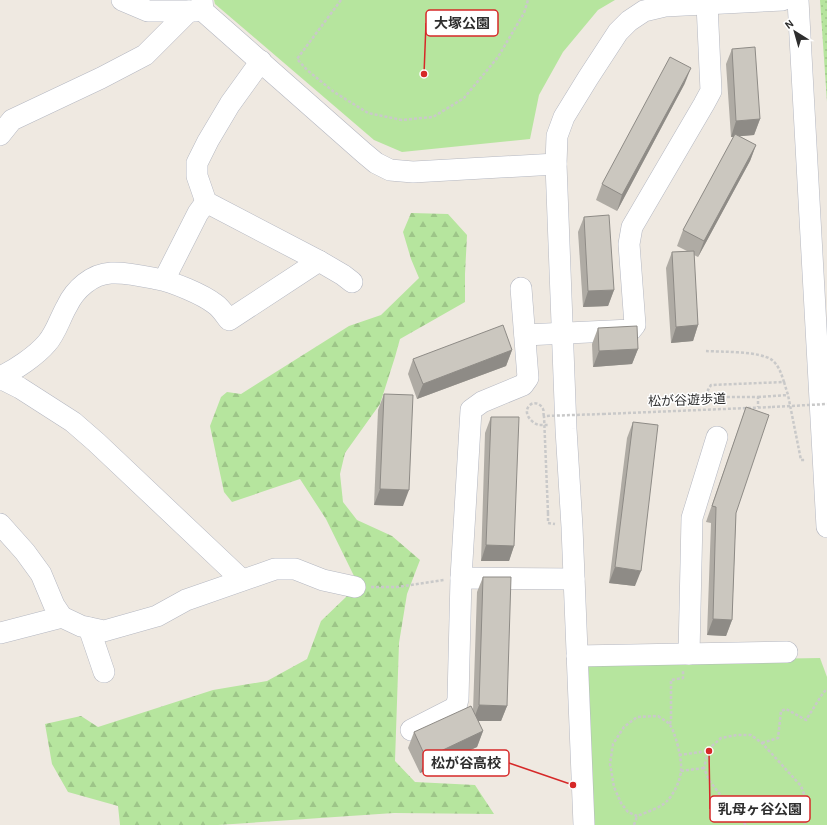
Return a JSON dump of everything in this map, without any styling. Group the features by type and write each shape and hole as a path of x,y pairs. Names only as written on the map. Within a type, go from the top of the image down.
{"street":[{"path":"122,0 148,11 198,7 364,153 376,163 390,170 413,172 556,164"},
{"path":"584,825 562,333 556,164 557,136 564,118 618,32 629,21 644,11 665,6 783,0"},
{"path":"798,0 818,218 827,526"},
{"path":"525,335 632,330 635,325 629,244 632,227 711,91 707,4"},
{"path":"0,134 12,120 101,78 145,55 198,7"},
{"path":"261,61 230,104 197,163 197,176 206,202 319,261 352,282"},
{"path":"164,280 198,213 206,202"},
{"path":"0,377 13,371 47,344 69,302 78,289 100,275 112,273 136,275 164,280 199,294 217,305 229,320 319,261"},
{"path":"411,730 456,707 458,699 461,578 471,410 482,402 523,385 528,378 521,288"},
{"path":"0,380 4,380 20,388 73,422 242,580"},
{"path":"685,654 692,518 718,437"},
{"path":"0,524 25,552 41,574 54,605 62,617 81,626 104,631 157,616 186,600 275,569 295,569 323,580 355,587"},
{"path":"461,578 574,579"},
{"path":"0,633 62,617"},
{"path":"89,628 104,672"},
{"path":"577,656 787,652"}],"path":[{"path":"341,0 297,59 334,92 368,113 402,120 433,117 464,98 498,57 524,13 528,0"},
{"path":"706,351 758,355 771,359 781,370 788,395 801,460 806,460"},
{"path":"784,382 711,385 708,390 709,395 713,397 788,395"},
{"path":"758,396 758,408"},
{"path":"542,425 534,423 528,417 527,409 532,403 540,405 543,409 544,416 548,523 558,524"},
{"name":"松が谷遊歩道","path":"544,416 827,404"},
{"path":"355,587 397,588 461,578"},
{"path":"670,724 671,680 683,678 685,654"},
{"path":"762,743 778,738 781,711 786,709 806,720 827,689"},
{"path":"658,716 670,724 675,733 679,754 681,771 676,787 667,802 637,816 628,812 621,803 614,788 610,764 613,744 624,727 637,717 658,716"},
{"path":"746,825 731,809 709,780 704,768 708,751 721,738 737,735 751,735 762,743 802,786 806,799 807,813 804,825"},
{"path":"679,754 708,751"},
{"path":"681,771 704,768"},
{"path":"634,825 637,816"}],"green space":[{"path":"214,0 615,0 598,10 563,52 539,95 530,139 402,152 374,140 215,4"},
{"path":"820,0 827,0 827,102"},
{"path":"411,213 448,214 467,235 465,302 400,339 380,404 345,453 340,474 343,502 357,520 392,536 420,560 407,594 399,643 395,761 415,782 475,785 494,814 394,813 218,825 120,825 118,806 68,792 52,764 45,724 81,716 98,727 213,690 267,681 307,659 321,621 346,597 355,578 326,519 300,479 232,502 224,492 210,426 221,397 227,392 241,394 349,326 381,315 419,278 411,259 403,232"},
{"path":"820,658 827,677 827,825 594,825 587,662"}],"building":[{"path":"755,47 760,119 736,121 732,49"},
{"path":"670,57 691,68 622,195 602,184"},
{"path":"735,134 756,145 704,241 683,230"},
{"path":"609,215 614,290 588,291 584,217"},
{"path":"694,251 698,325 676,327 672,252"},
{"path":"503,325 512,350 423,384 413,359"},
{"path":"637,326 638,349 599,351 598,328"},
{"path":"384,394 413,395 409,490 380,489"},
{"path":"746,407 769,415 736,513 732,620 713,619 716,507 712,506"},
{"path":"491,417 519,417 514,546 486,545"},
{"path":"633,422 658,425 641,571 615,567"},
{"path":"483,577 511,577 507,706 479,705"},
{"path":"471,706 483,731 426,758 414,732"}],"place":[{"name":"大塚公園","path":"424,74"},
{"name":"乳母ヶ谷公園","path":"709,751"},
{"name":"松が谷高校","path":"573,785"}]}
